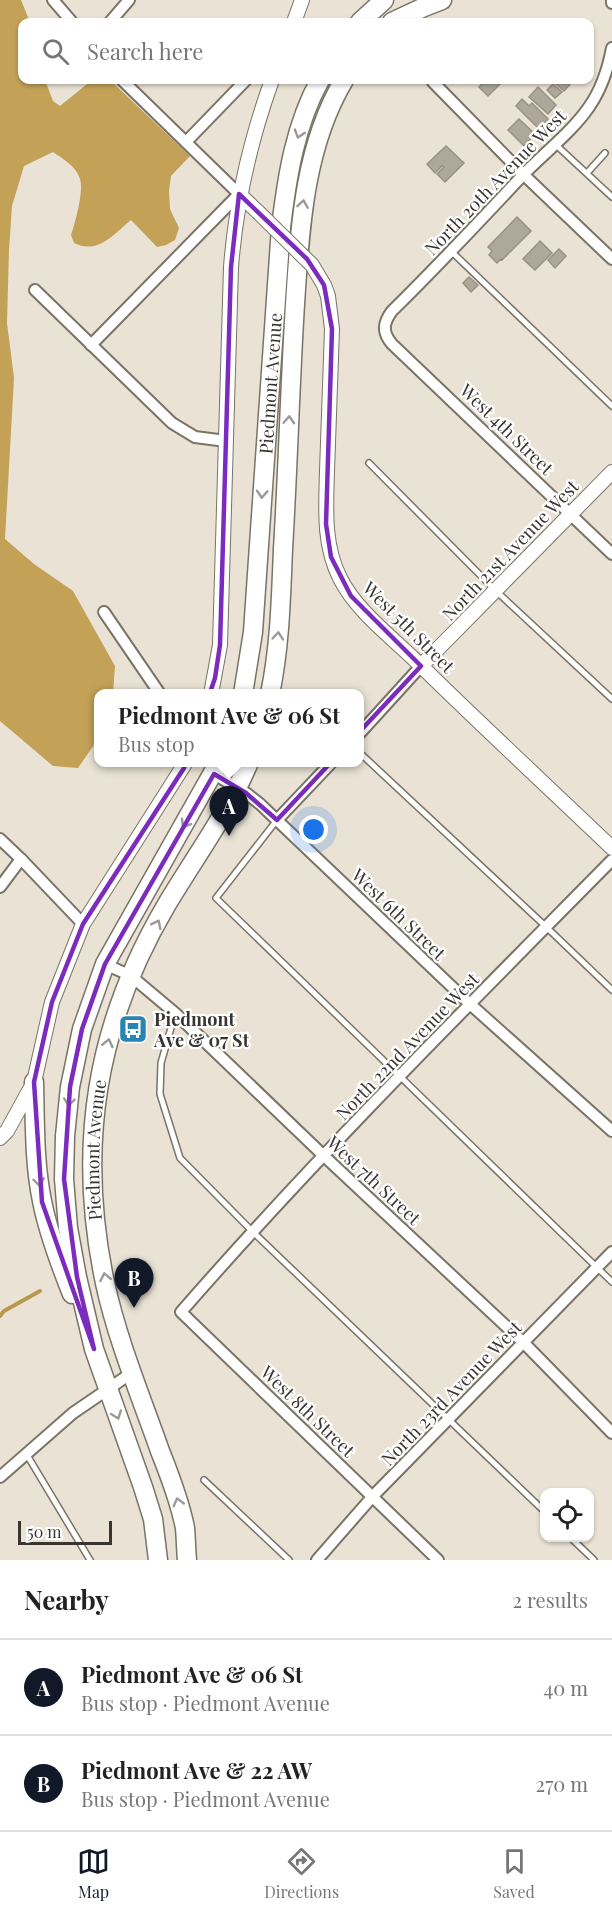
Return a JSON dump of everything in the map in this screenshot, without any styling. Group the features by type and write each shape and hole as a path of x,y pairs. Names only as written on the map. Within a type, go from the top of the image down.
{"highway":[{"path":"356,18 374,0"},
{"path":"364,18 384,0"},
{"path":"397,18 418,0"},
{"path":"401,18 442,0"},
{"name":"Piedmont Avenue","path":"244,689 253,632 282,216 297,137 318,84"},
{"name":"Piedmont Avenue","path":"271,689 279,628 302,213 320,134 342,84"},
{"name":"Piedmont Avenue","path":"187,1560 184,1527 174,1486 133,1372 105,1284 91,1181 95,1099 109,1034 130,976 166,906 247,767"},
{"name":"Piedmont Avenue","path":"158,1560 150,1509 94,1349 76,1277 68,1228 64,1179 65,1136 70,1087 82,1029 105,964 217,768"},
{"path":"34,1082 37,1166 42,1202 66,1279 94,1349"}],"street":[{"path":"53,0 69,18"},
{"path":"113,18 129,0"},
{"path":"295,18 302,0"},
{"name":"North 20th Avenue West","path":"384,327 392,310 452,252 581,118 596,96 609,64 612,48"},
{"path":"126,84 239,194"},
{"path":"186,141 242,84"},
{"path":"212,689 220,645 231,267 239,194 271,84"},
{"path":"434,84 612,259"},
{"path":"91,345 239,194"},
{"name":"West 5th Street","path":"239,194 312,264 328,296 332,329 327,535 339,577 355,601 612,848"},
{"path":"35,290 179,429 200,439 226,441"},
{"name":"West 4th Street","path":"384,327 386,337 392,344 612,554"},
{"name":"North 21st Avenue West","path":"364,729 421,666 612,472"},
{"path":"104,612 157,689"},
{"path":"0,1138 7,1131 34,1082 52,1002 83,924 183,767"},
{"path":"277,820 327,767"},
{"name":"West 6th Street","path":"217,768 277,820 470,1004 612,1131"},
{"path":"0,839 83,924"},
{"path":"0,887 21,859"},
{"name":"North 22nd Avenue West","path":"181,1312 252,1231 398,1077 612,860"},
{"name":"West 7th Street","path":"105,964 130,976 175,1012 324,1156 524,1342 612,1433"},
{"name":"North 23rd Avenue West","path":"317,1560 373,1496 612,1252"},
{"name":"West 8th Street","path":"181,1312 438,1560"},
{"path":"0,1477 73,1413 133,1372"}],"lane":[{"path":"555,144 612,197"},
{"path":"586,173 604,153"},
{"path":"452,252 612,406"},
{"path":"369,463 495,590 612,699"},
{"path":"364,757 612,990"},
{"path":"277,820 216,898 398,1077 612,1282"},
{"path":"175,1012 161,1063 160,1094 180,1158 252,1231 540,1507"},
{"path":"27,1455 90,1560"},
{"path":"204,1480 289,1560"},
{"path":"575,1542 594,1560"}],"highlighted area":[{"path":"239,194 307,259 324,285 332,329 326,524 331,557 351,596 421,666 277,820 246,793 214,774 105,964 82,1029 70,1087 64,1179 77,1277 94,1349 42,1202 34,1082 52,1002 83,924 184,768 215,678 220,645 231,267"}],"shaded area":[{"path":"0,0 21,0 28,18 18,18 18,84 47,84 53,101 60,106 87,84 114,84 190,156 171,176 170,209 179,228 175,240 157,247 131,220 112,237 98,245 83,246 74,243 71,235 77,215 81,184 78,174 65,160 53,152 24,166 12,206 9,250 7,323 14,378 5,539 34,564 73,591 115,666 113,689 94,689 94,745 78,768 53,766 0,721"}],"building":[{"path":"482,84 500,84 488,96 479,87"},
{"path":"553,84 562,92 555,98 547,90"},
{"path":"556,84 570,84 564,91"},
{"path":"538,87 556,105 548,114 529,97"},
{"path":"522,99 529,106 532,103 548,119 539,129 516,106"},
{"path":"519,119 535,134 524,146 508,130"},
{"path":"446,146 464,163 445,182 437,174 444,167 442,166 435,173 427,164"},
{"path":"517,217 531,231 497,263 489,255 492,251 488,247"},
{"path":"540,241 552,253 535,270 523,259"},
{"path":"559,249 566,256 555,268 548,260"},
{"path":"469,277 478,285 471,292 463,283"}],"waterway":[{"path":"0,1316 4,1311 40,1291"}],"place":[{"name":"Piedmont Ave & 06 St","path":"229,836"},
{"name":"Piedmont Ave & 07 St","path":"133,1029"},
{"name":"Piedmont Ave & 22 AW","path":"134,1308"}]}
